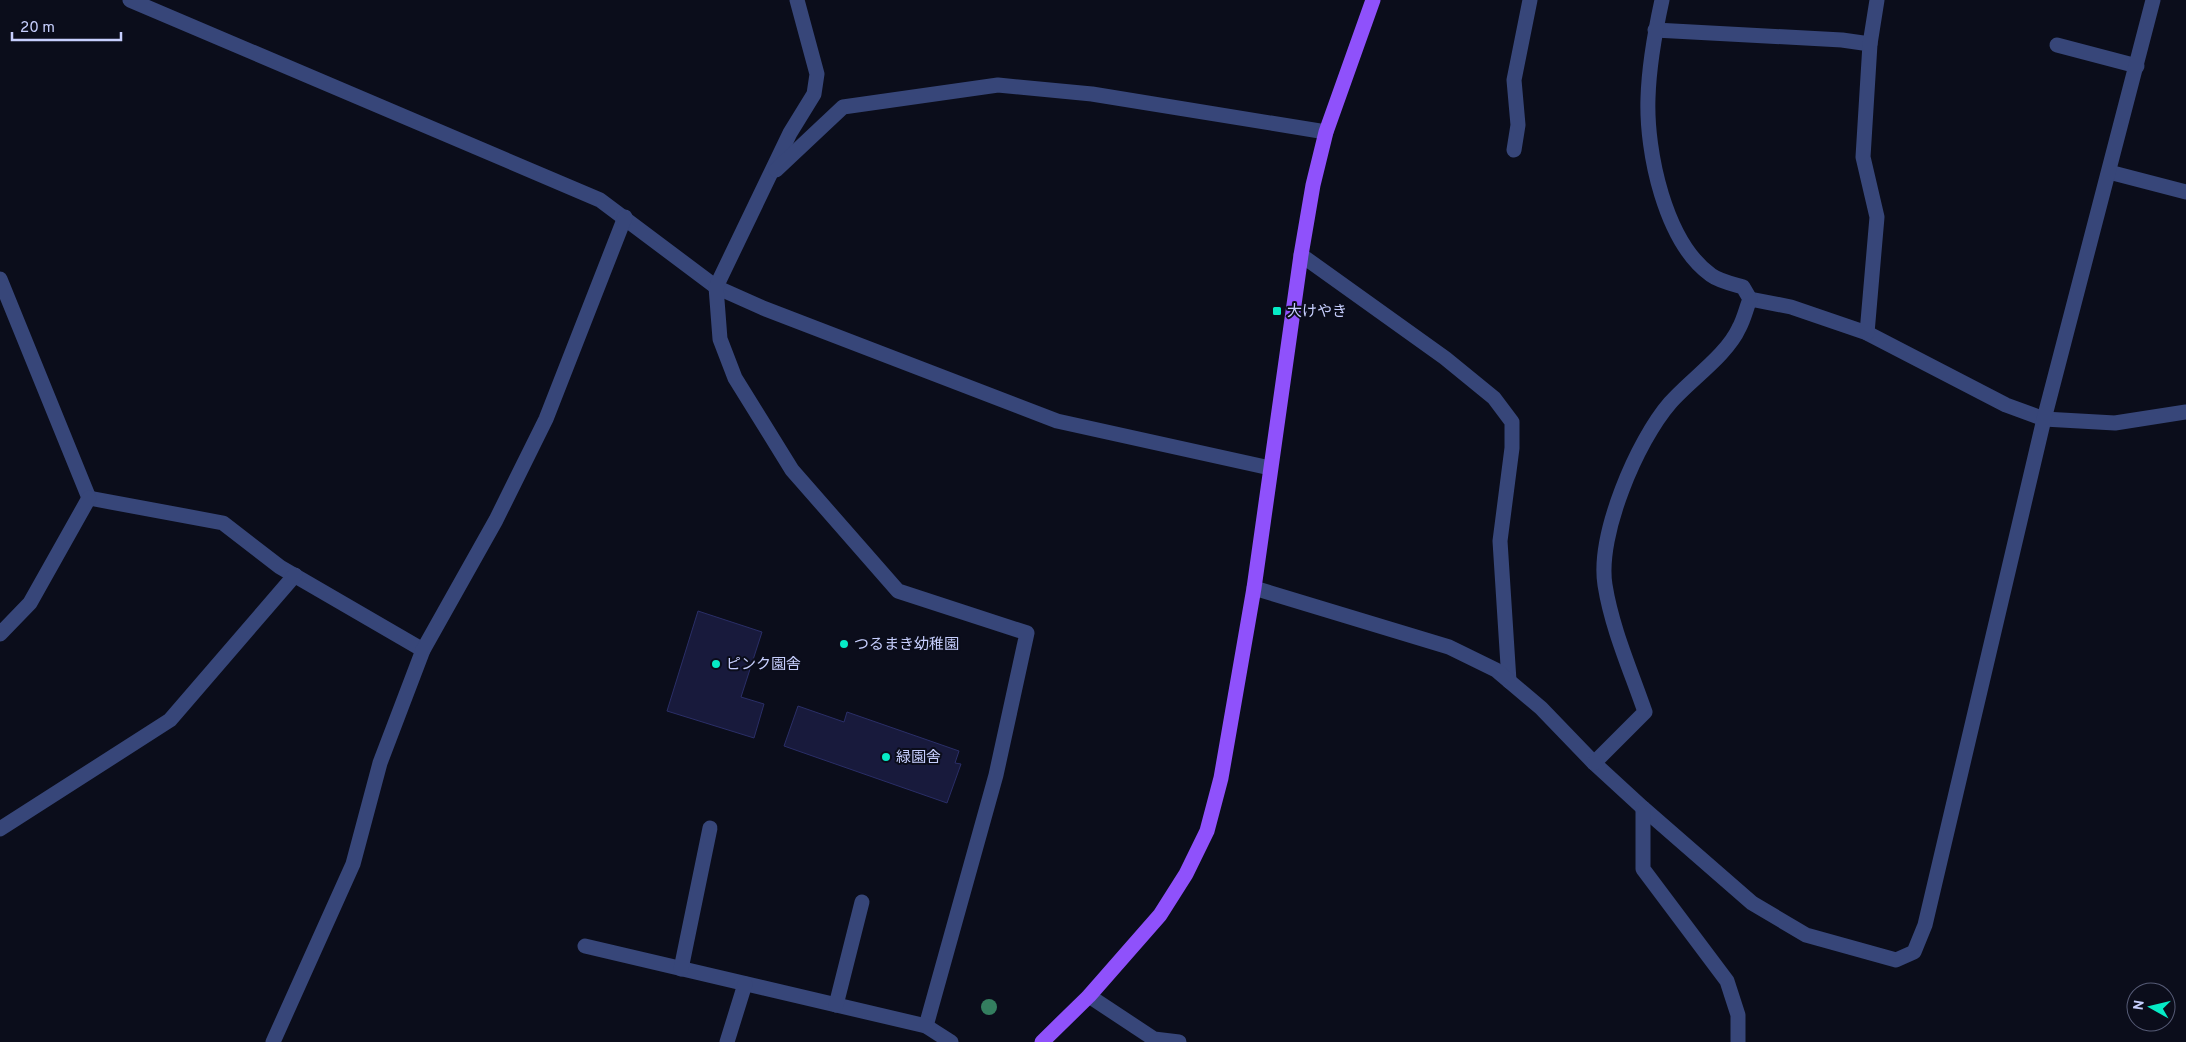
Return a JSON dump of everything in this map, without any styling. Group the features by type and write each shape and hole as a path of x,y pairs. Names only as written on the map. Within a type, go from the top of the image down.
{"main road":[{"path":"1042,1042 1089,996 1160,915 1186,874 1207,831 1222,778 1254,588 1301,255 1313,185 1326,132 1373,0"}],"street":[{"path":"130,0 600,200 716,287 763,308 1057,421 1270,468"},
{"path":"797,0 817,74 814,94 790,133 716,287 720,339 735,378 792,470 898,591 1026,633 996,775 926,1026"},
{"path":"1514,150 1518,125 1514,80 1530,0"},
{"path":"1662,0 1656,30 1648,99 1652,155 1662,196 1691,257 1712,276 1743,287 1750,299 1791,307 1867,333 2006,405 2044,419 2115,423 2186,412"},
{"path":"1867,333 1877,217 1863,157 1870,44 1877,0"},
{"path":"1254,588 1449,647 1496,670 1541,708 1594,763 1643,808 1752,903 1806,935 1896,960 1914,952 1925,925 2044,419 2153,0"},
{"path":"1656,30 1842,40 1870,44"},
{"path":"2058,44 2137,66"},
{"path":"770,176 843,107 998,85 1092,94 1326,132"},
{"path":"2109,172 2186,192"},
{"path":"273,1042 353,864 380,763 423,650 496,520 546,418 625,217"},
{"path":"1301,255 1445,358 1494,398 1512,422 1512,448 1500,541 1509,681"},
{"path":"0,279 89,498"},
{"path":"1594,763 1645,712 1614,624 1604,584 1607,537 1629,471 1657,418 1683,389 1711,364 1739,330 1750,299"},
{"path":"89,498 223,523 280,568 423,650"},
{"path":"0,634 30,603 89,498"},
{"path":"0,829 170,720 295,575"},
{"path":"1643,808 1643,869 1727,981 1738,1015 1738,1042"},
{"path":"681,969 710,828"},
{"path":"836,1005 862,902"},
{"path":"585,946 926,1026 950,1042"},
{"path":"727,1042 745,984"},
{"path":"1089,996 1154,1040 1179,1042"}],"building":[{"name":"ピンク園舎","path":"698,611 762,632 741,697 764,704 754,738 667,711"},
{"name":"緑園舎","path":"798,706 844,722 847,712 959,751 955,763 961,764 947,803 784,746"}],"place":[{"name":"大けやき","path":"1277,311"},
{"name":"つるまき幼稚園","path":"844,644"},
{"name":"ピンク園舎","path":"716,664"},
{"name":"緑園舎","path":"886,757"}]}
